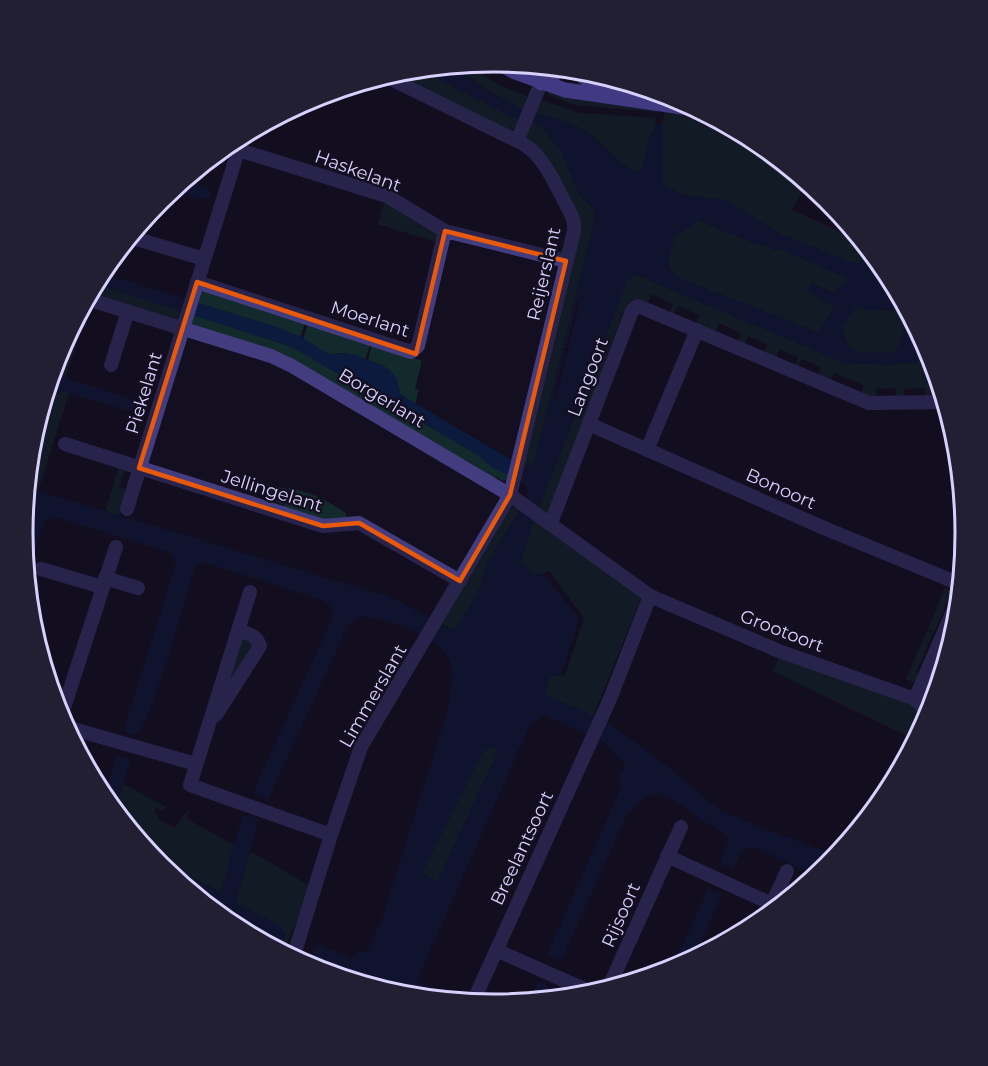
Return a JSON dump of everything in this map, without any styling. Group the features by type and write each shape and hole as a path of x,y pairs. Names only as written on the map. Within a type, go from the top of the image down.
{"street":[{"path":"520,73 542,83 576,93 663,104"},
{"path":"520,135 542,83 552,76"},
{"name":"Reijerslant","path":"399,82 520,135 537,155 574,222 574,231 518,458 514,492 460,581"},
{"path":"592,83 626,98"},
{"name":"Haskelant","path":"238,150 387,196 445,231 566,261"},
{"name":"Piekelant","path":"127,509 204,259 230,155"},
{"name":"Moerlant","path":"195,287 411,352 418,346 445,231"},
{"path":"138,239 204,259"},
{"path":"97,302 183,326"},
{"name":"Langoort","path":"546,520 589,424 634,308 644,307 869,403 936,402"},
{"path":"111,365 128,311"},
{"name":"Borgerlant","path":"183,326 271,356 292,366 514,492 546,520"},
{"path":"647,450 698,330"},
{"name":"Bonoort","path":"589,424 824,528 952,581"},
{"name":"Jellingelant","path":"65,444 323,526 359,523 460,581"},
{"name":"Grootoort","path":"546,520 650,596 779,651 915,699"},
{"path":"66,703 116,547"},
{"path":"41,569 138,588"},
{"name":"Limmerslant","path":"296,949 331,835 362,747 460,581"},
{"path":"250,592 190,784 331,835"},
{"name":"Breelantsoort","path":"477,993 589,748 650,596"},
{"path":"208,727 260,646 258,639 251,634 244,632 236,636"},
{"path":"921,705 915,699 944,632"},
{"path":"78,730 196,765"},
{"name":"Rijsoort","path":"613,978 681,827"},
{"path":"667,856 721,881 763,907"},
{"path":"774,900 786,872"},
{"path":"496,950 577,986"}],"highlighted area":[{"path":"445,231 566,261 510,495 460,581 359,523 323,526 139,468 197,282 416,354"}],"green space":[{"path":"480,72 497,84 528,97 523,109 488,90 465,73"},
{"path":"432,76 519,118 515,129 507,131 404,81"},
{"path":"550,91 657,108 656,112 575,105 546,94"},
{"path":"542,100 580,113 656,118 643,167 636,172 633,171 590,134 570,124 535,112 539,101"},
{"path":"665,110 683,113 750,150 802,190 792,210 845,234 865,260 859,263 852,263 778,233 726,200 690,196 661,183 662,124"},
{"path":"531,121 544,127 562,153 579,195 593,208 595,219 535,459 531,465 524,466 579,232 526,136"},
{"path":"385,200 438,234 439,243 378,224"},
{"path":"695,219 759,245 762,244 777,251 780,249 850,279 832,292 812,283 808,291 834,307 824,325 817,332 676,277 668,264 674,236 692,226"},
{"path":"632,276 639,276 844,363 894,365 922,362 935,398 925,399 925,388 905,389 904,399 897,399 896,388 876,389 876,399 860,395 864,385 834,373 830,381 817,376 821,367 802,359 798,368 794,366 798,357 780,349 775,358 764,353 767,344 748,336 744,345 738,342 741,333 719,323 715,332 696,324 699,315 678,306 673,315 670,313 673,304 652,294 647,303 635,299 627,313 623,312 604,362 608,364 549,512 543,512 538,509 625,284"},
{"path":"105,287 183,311 180,323 98,298"},
{"path":"203,288 306,321 300,337 273,326 198,303"},
{"path":"856,307 898,312 905,326 896,352 856,353 849,347 842,328"},
{"path":"194,315 290,346 473,452 493,468 508,474 507,479 503,481 496,477 495,480 464,459 463,461 291,360 191,326"},
{"path":"309,321 371,343 365,359 345,353 328,354 303,339"},
{"path":"81,328 65,378 60,377"},
{"path":"372,345 422,361 415,389 419,389 415,404 399,393 390,371 368,360"},
{"path":"60,391 69,393 38,491 35,490 42,443 54,396"},
{"path":"119,467 130,470 129,472 124,471 119,487 128,490 119,516 105,511"},
{"path":"268,485 288,489 282,505 268,496"},
{"path":"289,487 319,497 345,512 347,518 327,522 283,508 289,497 287,496"},
{"path":"512,507 520,510 488,562 480,588 459,625 453,629 440,624 506,509 509,511"},
{"path":"534,520 641,598 593,716 545,692 548,679 559,676 543,573 532,576 528,569 520,563"},
{"path":"945,588 951,591 934,632 928,629"},
{"path":"927,631 933,633 916,673 920,675 917,684 906,679"},
{"path":"246,639 253,644 225,698 239,643"},
{"path":"780,656 911,702 919,711 907,736 773,671"},
{"path":"493,747 497,754 438,880 433,880 422,873 483,751"},
{"path":"123,784 166,807 163,811 156,808 154,813 159,820 175,828 190,810 187,819 234,845 220,892 182,872 150,841 119,800"},
{"path":"250,851 312,887 286,944 282,942 285,934 280,926 237,903"}],"water":[{"path":"464,73 491,93 523,109 567,122 590,134 613,157 636,172 643,167 655,124 662,124 662,183 690,196 726,200 778,233 852,262 859,263 865,260 898,311 881,308 876,311 855,308 842,328 849,347 856,353 896,352 905,326 922,362 895,365 844,363 639,276 632,276 628,280 538,509 520,561 533,576 549,571 584,618 565,675 548,679 545,692 547,695 607,722 665,765 722,812 826,852 807,872 754,847 743,849 733,869 720,863 729,838 720,830 662,795 644,798 625,818 562,959 558,960 547,955 621,788 619,777 626,765 604,742 544,715 528,729 417,980 429,989 346,970 312,956 314,947 318,945 350,959 355,957 357,950 367,952 381,922 447,713 452,674 450,662 445,653 438,645 408,628 366,616 353,620 348,625 268,799 253,793 332,619 332,612 328,604 319,599 206,563 199,564 194,570 150,709 136,734 127,733 124,730 176,563 172,553 52,516 44,521 34,555 34,503 35,490 386,596 446,628 453,629 459,625 480,588 488,562 528,498 522,482 495,469 473,452 290,346 105,287 112,276 273,326 300,336 328,354 353,354 385,367 396,377 401,395 522,466 531,465 535,459 595,219 593,207 579,195 562,153 544,127 509,115 432,76","holes":["696,219 759,245 763,244 778,251 780,249 849,279 832,292 812,283 808,291 834,307 824,325 817,332 676,277 668,264 674,236 692,226","493,747 497,754 438,880 433,880 422,873 483,751"]},
{"path":"193,183 209,189 210,197 202,199 183,193"},
{"path":"60,377 139,401 144,408 141,413 136,413 63,391 57,392 54,397"},
{"path":"117,755 129,760 119,800 108,784"},
{"path":"252,815 257,819 257,827 236,900 237,903 280,926 286,934 282,942 213,899 182,872 220,892 243,816 251,817"},
{"path":"708,889 722,894 700,945 678,955"},
{"path":"538,981 549,987 547,991 533,992"}],"pier":[{"path":"577,302 580,302 556,399 553,398 565,351 560,349 566,348"},
{"path":"549,571 584,618 565,675 560,676 579,619 543,573"}]}
